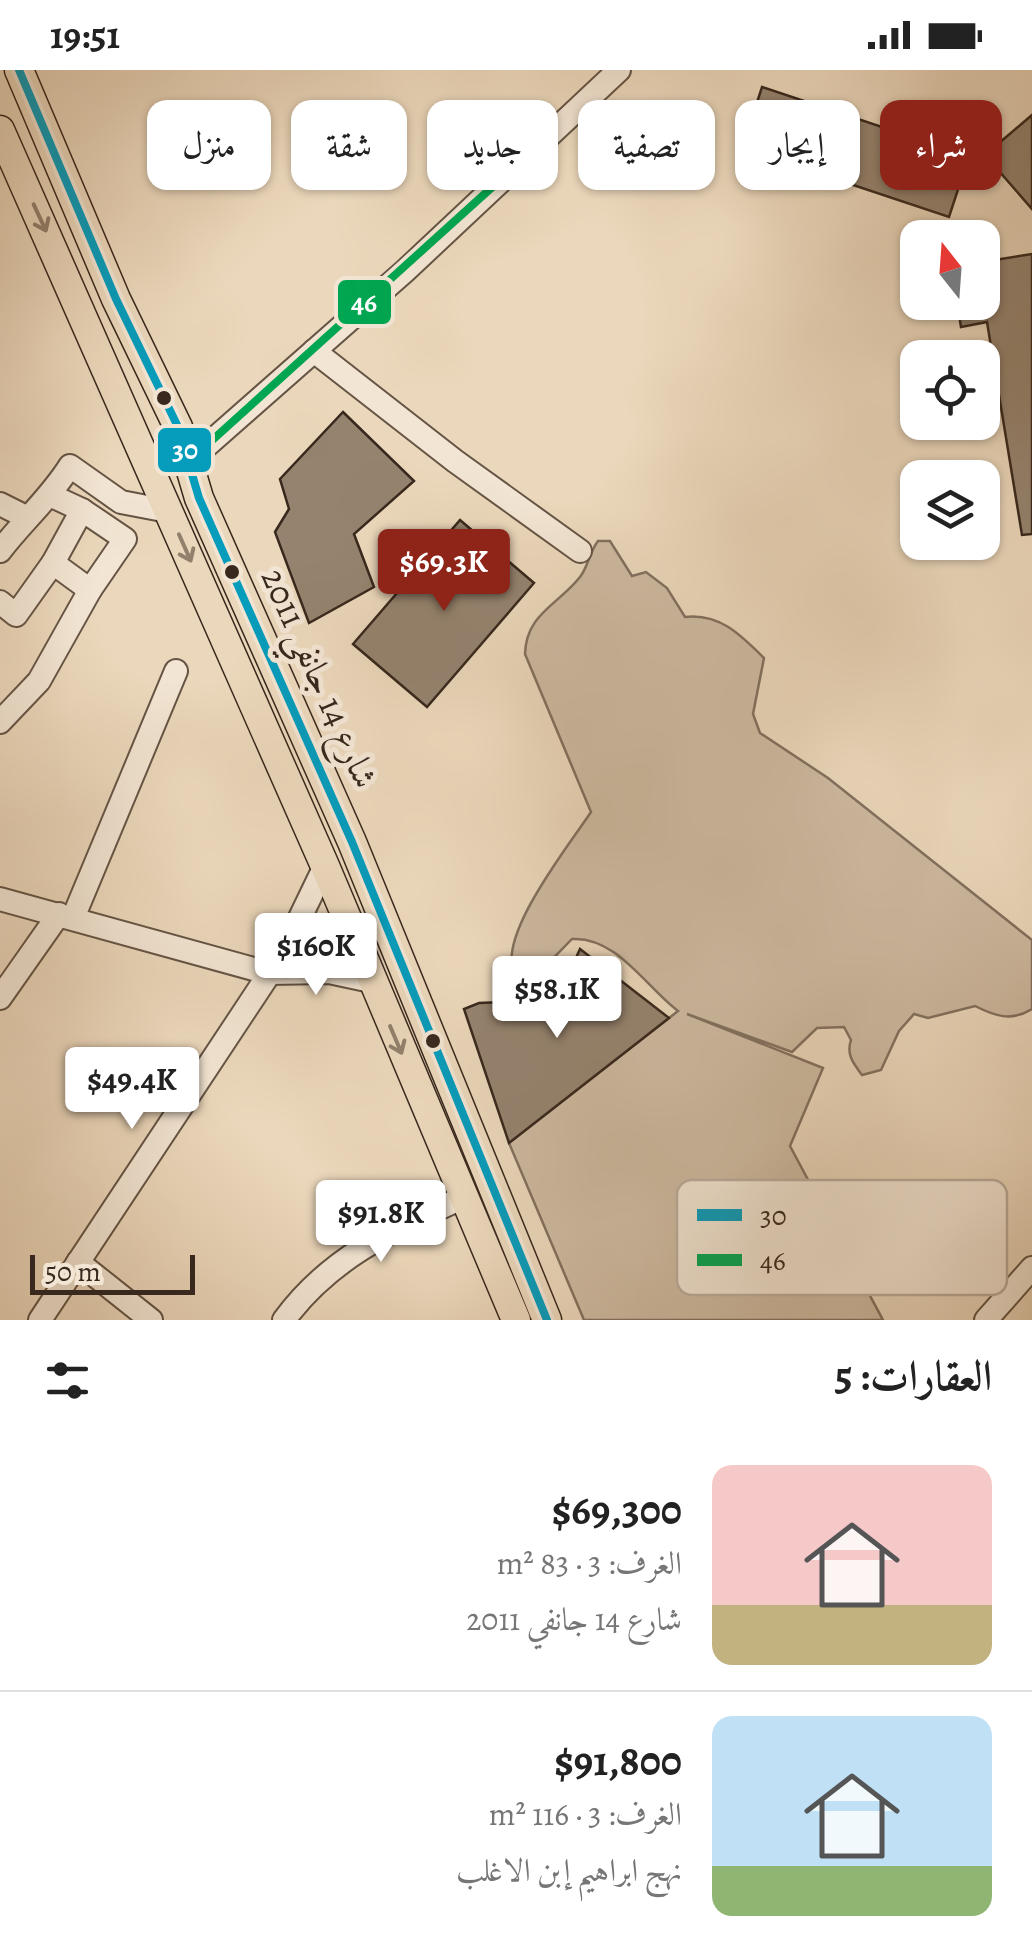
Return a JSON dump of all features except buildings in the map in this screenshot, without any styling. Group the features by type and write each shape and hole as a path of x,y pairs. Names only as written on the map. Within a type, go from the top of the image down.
{"main road":[{"name":"شارع 14 جانفي 2011","path":"19,70 116,299 178,428 199,498 352,842 546,1320"},
{"name":"شارع 14 جانفي 2011","path":"0,130 325,866 516,1320"}],"street":[{"path":"188,462 619,70"},
{"path":"314,351 455,462 580,551"},
{"path":"0,551 26,517 52,496 70,466 121,502 168,511"},
{"path":"0,722 40,680 90,590 125,539 82,510 52,496"},
{"path":"0,504 26,517"},
{"path":"0,602 16,616 54,563 82,510"},
{"path":"54,563 90,590"},
{"path":"0,998 66,916 176,671"},
{"path":"40,1320 296,931 325,866"},
{"path":"0,898 268,973 329,972 371,982"},
{"path":"284,1320 316,1280 342,1258 464,1198"},
{"path":"78,1262 151,1320"},
{"path":"986,1320 1032,1268"}],"shaded area":[{"path":"598,541 610,541 632,576 646,572 667,588 685,617 708,618 737,633 764,658 753,714 760,733 828,778 1032,940 1032,1009 1010,1016 975,1006 928,1018 914,1014 899,1031 881,1070 862,1075 851,1058 851,1040 844,1027 817,1028 792,1052 687,1014 823,1068 790,1146 808,1180 677,1180 677,1295 870,1295 883,1320 584,1320 509,1143 678,1011 630,965 588,940 572,939 533,979 518,979 512,964 522,920 591,812 525,654 537,619 580,577"}],"transit line":[{"name":"30","path":"19,70 116,299 178,427 199,498 352,842 547,1320"},
{"name":"46","path":"188,462 489,190"}]}
